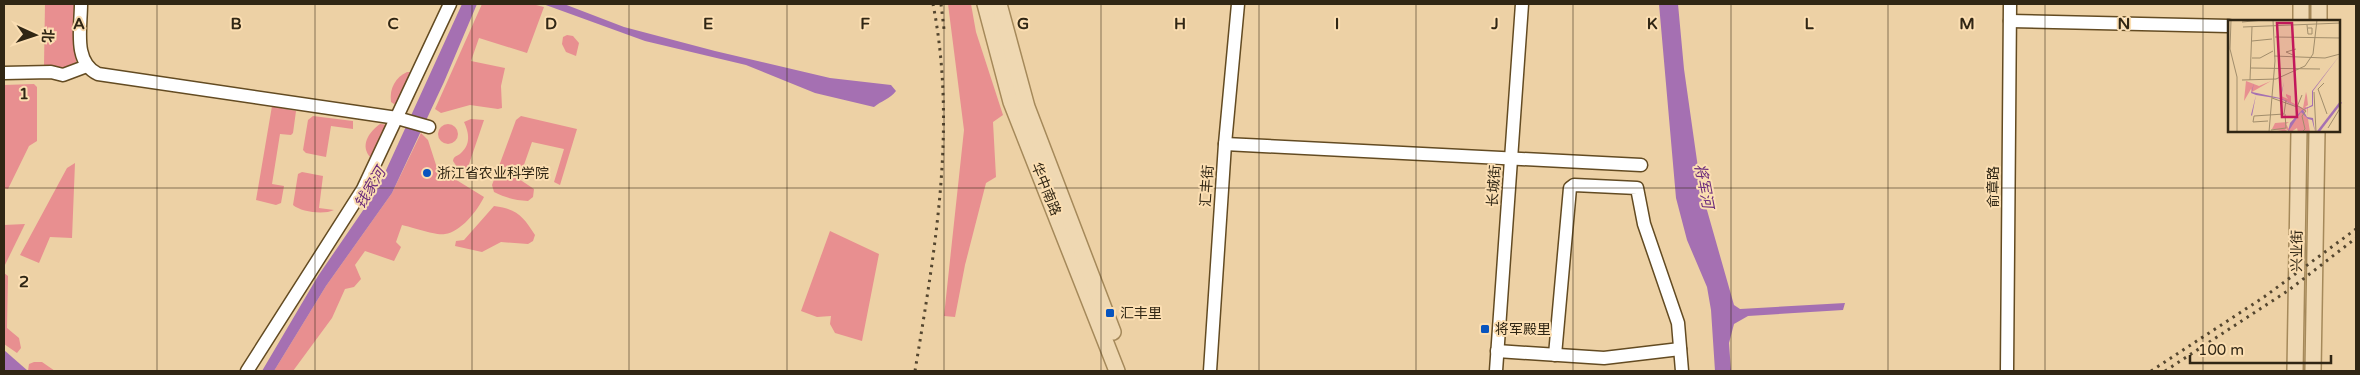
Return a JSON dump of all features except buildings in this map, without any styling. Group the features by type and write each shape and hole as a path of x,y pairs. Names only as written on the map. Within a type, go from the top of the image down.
{"main road":[{"name":"华中南路","path":"985,4 1011,102 1117,371"},
{"name":"华中南路","path":"999,4 1027,107 1127,371"},
{"path":"2301,4 2301,20"},
{"path":"2319,4 2319,20"},
{"name":"兴业街","path":"2295,371 2299,132"},
{"name":"兴业街","path":"2313,371 2317,132"}],"street":[{"path":"81,4 81,52 87,66 98,74 397,118 429,126"},
{"path":"248,371 363,189 450,4"},
{"name":"汇丰街","path":"1210,371 1225,144 1238,4"},
{"name":"长城街","path":"1496,371 1522,4"},
{"name":"俞章路","path":"2007,371 2010,4"},
{"path":"2010,21 2228,26"},
{"path":"4,73 51,72 63,75 87,66"},
{"path":"1225,144 1641,165"},
{"path":"1554,355 1570,188 1574,185 1637,188 1644,224 1678,323 1682,371"},
{"path":"1497,351 1604,358 1680,349"}],"shaded area":[{"path":"45,4 76,4 76,64 57,69 44,65"},
{"path":"462,4 477,4 444,82 392,193 326,286 274,371 262,371 318,276 377,190"},
{"path":"482,4 532,4 544,7 527,53 479,38 471,61 505,68 501,86 502,108 470,105 441,113 435,109"},
{"path":"543,4 564,4 624,27 715,51 830,78 891,85 896,91 874,107 815,93 746,65 645,41"},
{"path":"948,4 971,4 976,32 1003,115 993,122 996,177 986,183 965,265 955,317 944,316 964,130"},
{"path":"1659,4 1678,4 1684,69 1701,189 1734,305 1740,309 1845,303 1843,310 1748,316 1734,324 1729,343 1731,371 1715,371 1711,310 1707,287 1687,240 1676,198"},
{"path":"567,35 573,36 579,43 576,56 566,52 562,44 563,37"},
{"path":"407,72 414,72 397,106 391,102 392,88 397,80"},
{"path":"34,84 37,87 37,141 29,146 8,189 4,188 4,85"},
{"path":"272,106 296,111 293,133 291,135 280,134 272,184 284,186 281,203 276,205 256,200"},
{"path":"313,116 353,121 353,129 331,126 326,157 306,153 303,150 308,120"},
{"path":"521,116 577,129 560,185 554,182 564,149 532,142 519,179 534,189 533,197 528,201 498,194 494,192 492,185 516,120"},
{"path":"471,119 484,120 466,173 457,167 453,161 464,150 468,142 468,134 464,122"},
{"path":"380,124 389,125 371,158 366,149 367,140 372,131"},
{"path":"444,124 452,124 458,130 458,138 452,144 444,144 438,138 438,130"},
{"path":"421,133 428,140 437,168 484,197 481,203 463,225 445,234 436,234 402,225 396,242 401,247 394,261 365,251 355,265 361,279 354,287 345,289 332,318 293,371 274,371 326,286 392,193"},
{"path":"75,163 72,238 50,237 39,263 20,255 67,168"},
{"path":"302,172 323,176 319,208 334,210 330,212 313,212 293,205 298,174"},
{"path":"494,206 514,211 523,218 535,235 533,241 528,244 501,242 482,252 455,246 456,241 464,240"},
{"path":"25,224 4,267 4,225"},
{"path":"830,231 879,254 862,341 835,333 830,324 831,316 817,317 801,311"},
{"path":"4,273 8,276 7,328 19,338 21,348 17,353 4,344"},
{"path":"4,350 28,371 4,371"},
{"path":"42,362 55,371 28,371 29,364"}],"railway":[{"path":"915,371 936,234 943,142 940,50 933,4"},
{"path":"941,4 944,29"},
{"path":"2151,371 2264,297 2356,229"},
{"path":"2165,371 2289,290 2356,238"}],"place":[{"name":"浙江省农业科学院","path":"427,173"},
{"name":"汇丰里","path":"1110,313"},
{"name":"将军殿里","path":"1485,329"}],"water label":[{"name":"将军河","path":"1704,186"},
{"name":"钱家河","path":"370,188"}]}
